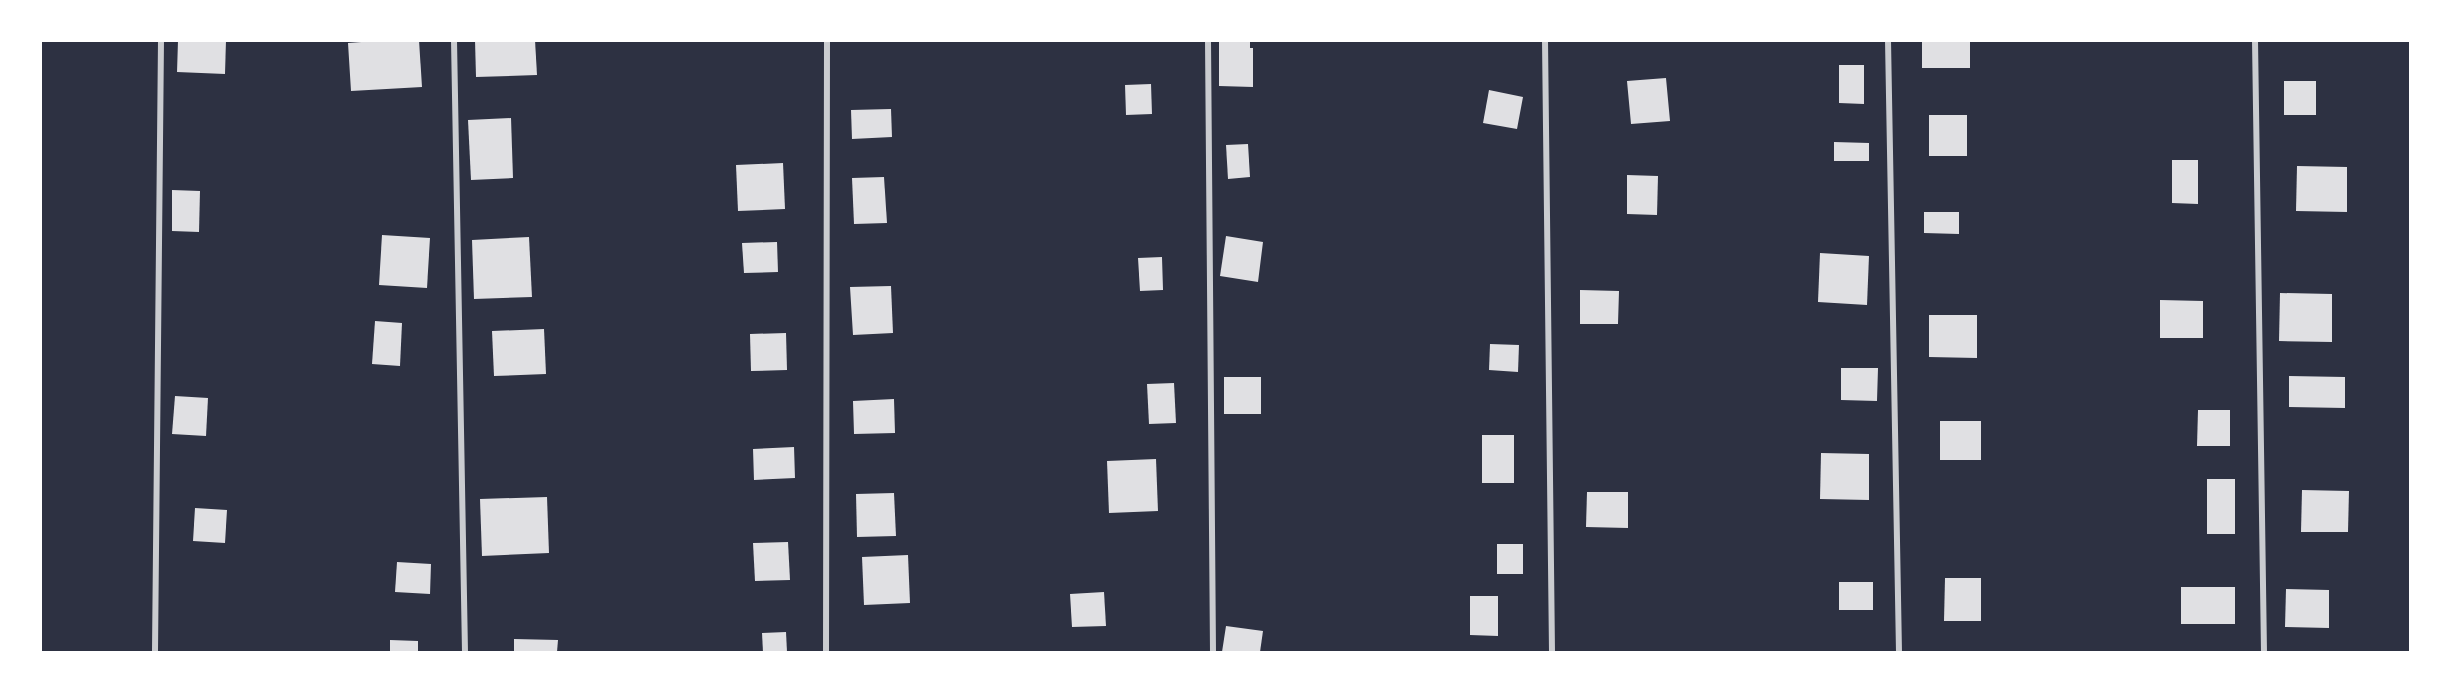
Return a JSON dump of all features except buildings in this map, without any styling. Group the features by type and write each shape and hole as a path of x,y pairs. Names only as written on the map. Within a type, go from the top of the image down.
{"street":[{"path":"155,652 160,40"},
{"path":"454,40 465,652"},
{"path":"826,652 827,40"},
{"path":"1208,40 1213,652"},
{"path":"1545,40 1552,652"},
{"path":"1888,40 1899,652"},
{"path":"2255,40 2264,652"}]}
